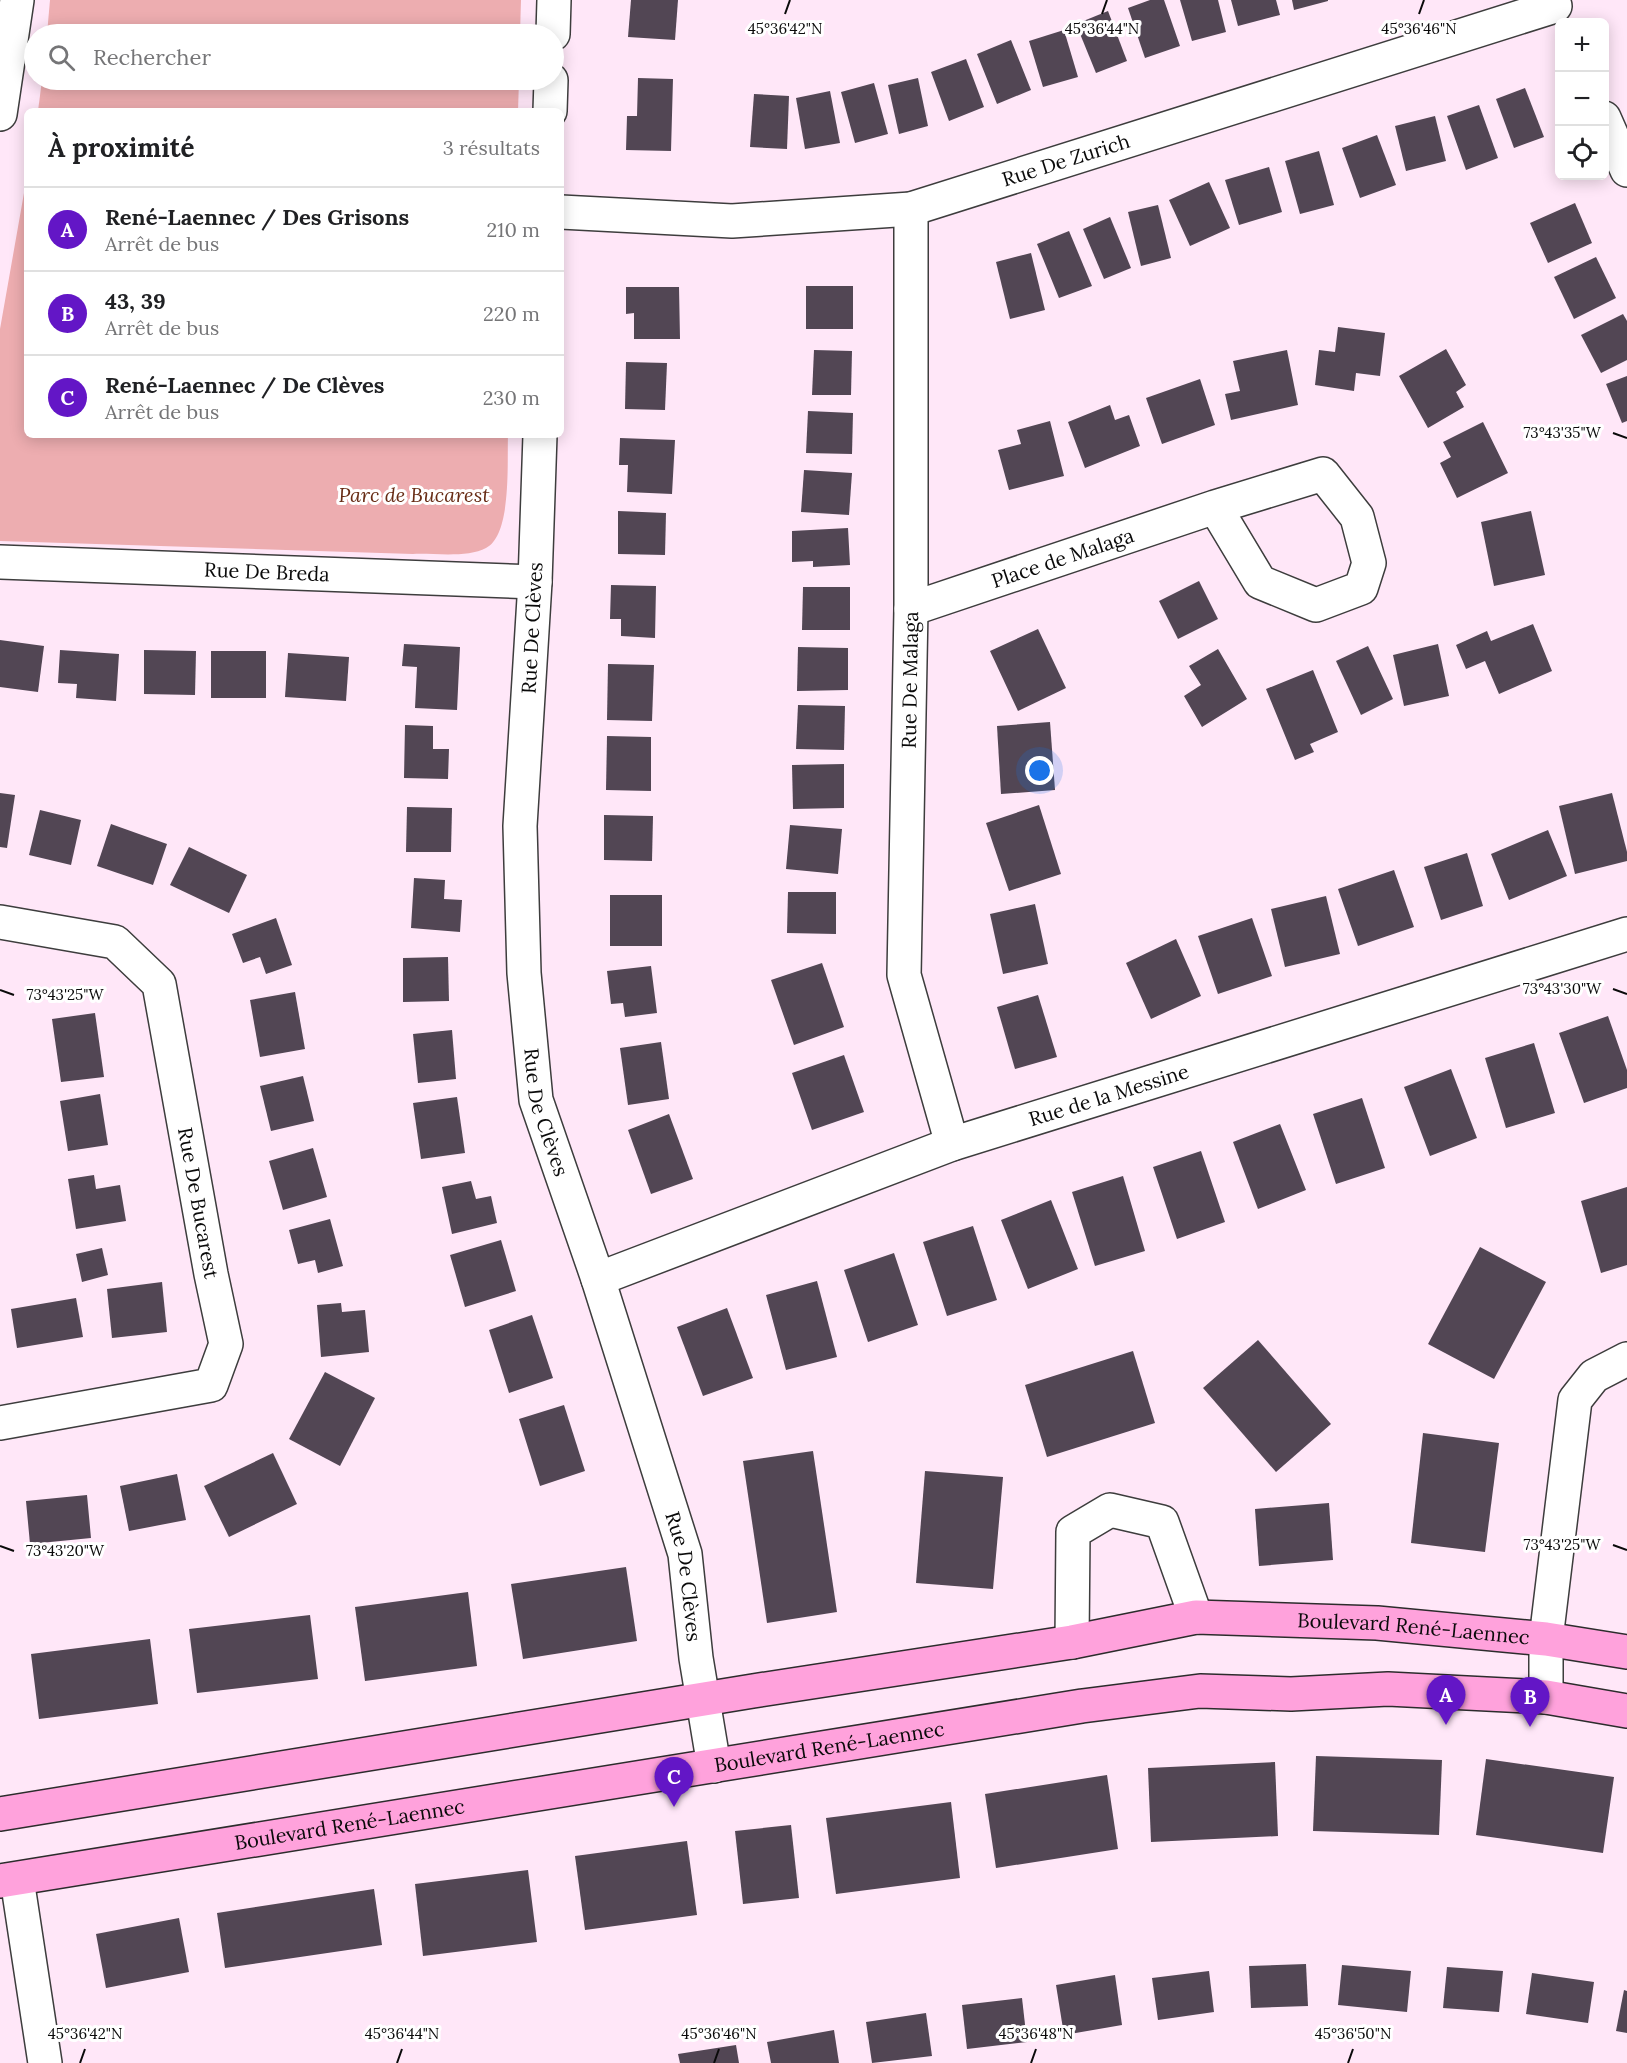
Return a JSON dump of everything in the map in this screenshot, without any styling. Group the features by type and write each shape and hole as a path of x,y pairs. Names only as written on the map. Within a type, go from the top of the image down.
{"street":[{"path":"0,114 16,0"},
{"path":"553,24 554,0"},
{"name":"Rue De Zurich","path":"564,212 732,221 911,209 1557,10"},
{"path":"550,108 551,90"},
{"path":"1608,126 1627,170"},
{"name":"Rue De Malaga","path":"911,209 911,609 904,975 952,1144"},
{"name":"Rue De Clèves","path":"540,438 535,582 520,826 524,973 536,1100 598,1279 685,1554 696,1658 714,1766"},
{"name":"Place de Malaga","path":"911,609 1215,507 1323,474 1357,517 1369,563 1360,588 1317,605 1260,582 1215,507"},
{"name":"Rue De Breda","path":"0,562 535,582"},
{"name":"Rue De Bucarest","path":"0,922 115,942 159,984 211,1274 226,1344 211,1385 0,1423"},
{"name":"Rue de la Messine","path":"598,1279 952,1144 1627,934"},
{"path":"1546,1697 1546,1640 1575,1400 1594,1376 1627,1359"},
{"path":"1072,1642 1073,1532 1110,1510 1162,1522 1196,1617"},
{"name":"Boulevard René-Laennec","path":"0,1814 1072,1642 1196,1617 1377,1623 1546,1640 1627,1652"},
{"name":"Boulevard René-Laennec","path":"8,1880 1082,1706 1200,1691 1291,1694 1388,1689 1546,1697 1627,1712"},
{"path":"8,1880 45,2063"}],"green space":[{"path":"50,0 521,0 520,24 48,24"},
{"path":"41,90 519,90 518,108 38,108"},
{"name":"Parc de Bucarest","path":"24,193 24,438 508,438 506,497 500,529 494,541 486,548 470,553 451,554 0,541 0,329"}],"building":[{"path":"631,0 678,0 675,40 628,37"},
{"path":"1150,0 1164,0 1180,46 1145,58 1128,8"},
{"path":"1180,0 1218,0 1226,32 1192,41"},
{"path":"1231,0 1276,0 1280,15 1238,26"},
{"path":"1292,0 1328,0 1328,1 1294,10"},
{"path":"1108,11 1127,61 1096,73 1076,24"},
{"path":"1064,30 1078,77 1043,87 1029,41"},
{"path":"1011,40 1031,90 997,104 977,54"},
{"path":"966,59 984,107 949,121 931,72"},
{"path":"638,78 673,79 671,151 626,150 627,116 637,116"},
{"path":"918,78 928,126 899,134 888,85"},
{"path":"874,83 888,134 855,143 841,92"},
{"path":"1525,88 1544,137 1514,148 1496,99"},
{"path":"830,91 840,143 805,149 796,98"},
{"path":"754,94 789,96 787,149 750,147"},
{"path":"1479,105 1498,158 1466,170 1447,116"},
{"path":"1435,116 1446,161 1406,171 1395,126"},
{"path":"1377,135 1396,185 1360,198 1342,148"},
{"path":"1319,151 1334,205 1300,214 1285,161"},
{"path":"1269,167 1282,212 1239,225 1225,180"},
{"path":"1209,182 1230,228 1190,246 1169,200"},
{"path":"1575,203 1592,243 1548,263 1530,223"},
{"path":"1158,205 1171,258 1141,266 1128,212"},
{"path":"1110,217 1131,268 1104,279 1083,229"},
{"path":"1069,231 1092,286 1059,298 1037,244"},
{"path":"1031,253 1045,310 1010,319 996,262"},
{"path":"1596,257 1616,298 1574,319 1554,277"},
{"path":"806,286 853,286 853,329 806,329"},
{"path":"626,287 679,287 680,339 634,339 634,313 626,314"},
{"path":"1623,314 1627,321 1627,360 1601,373 1581,335"},
{"path":"1338,327 1385,333 1380,376 1356,373 1354,391 1315,385 1319,350 1335,352"},
{"path":"1446,349 1466,385 1456,392 1464,407 1428,428 1399,376"},
{"path":"814,350 852,351 851,395 812,395"},
{"path":"1287,350 1298,405 1231,420 1225,394 1240,391 1233,361"},
{"path":"626,362 667,363 665,410 625,409"},
{"path":"1627,376 1627,421 1622,423 1606,384"},
{"path":"1200,379 1215,425 1162,444 1146,398"},
{"path":"1110,405 1115,420 1129,415 1140,446 1085,468 1068,422"},
{"path":"808,411 853,413 852,454 806,453"},
{"path":"1050,421 1064,476 1009,490 998,450 1021,444 1017,430"},
{"path":"1483,422 1508,473 1457,498 1440,463 1451,457 1443,442"},
{"path":"620,438 675,440 672,494 627,492 628,465 619,465"},
{"path":"804,470 852,473 849,515 801,512"},
{"path":"618,511 666,513 665,555 618,554"},
{"path":"1531,511 1545,575 1494,586 1481,522"},
{"path":"848,528 850,565 813,567 813,561 792,562 792,531"},
{"path":"1199,581 1218,619 1178,639 1159,601"},
{"path":"611,585 656,586 655,638 621,636 621,619 610,619"},
{"path":"803,587 850,587 850,630 802,630"},
{"path":"1533,624 1552,671 1499,694 1485,661 1466,669 1456,645 1487,631 1491,641"},
{"path":"1038,629 1066,688 1018,711 990,651"},
{"path":"0,640 44,646 38,692 0,687"},
{"path":"404,644 460,647 457,710 415,708 417,667 402,666"},
{"path":"1438,644 1449,696 1404,706 1393,655"},
{"path":"1368,646 1393,699 1361,715 1336,661"},
{"path":"798,647 848,648 848,690 797,691"},
{"path":"1218,649 1247,699 1202,727 1184,696 1201,685 1189,666"},
{"path":"60,650 119,654 116,701 76,698 77,684 58,683"},
{"path":"144,650 196,651 195,695 144,694"},
{"path":"211,651 266,651 266,698 211,698"},
{"path":"288,653 349,657 346,701 285,697"},
{"path":"608,664 654,665 652,721 607,720"},
{"path":"1313,670 1338,732 1310,744 1314,752 1295,760 1266,689"},
{"path":"798,705 845,706 844,750 796,749"},
{"path":"1050,722 1055,790 1001,794 997,726"},
{"path":"405,725 433,726 433,749 449,749 448,779 404,778"},
{"path":"607,736 651,737 651,791 606,790"},
{"path":"844,764 844,808 793,809 792,765"},
{"path":"0,793 15,795 7,848 0,847"},
{"path":"1612,793 1627,852 1627,861 1575,874 1559,806"},
{"path":"1039,805 1061,874 1009,891 986,823"},
{"path":"407,807 452,808 451,852 406,852"},
{"path":"40,810 81,820 71,865 29,855"},
{"path":"604,815 653,816 652,861 604,860"},
{"path":"111,824 167,844 153,885 97,866"},
{"path":"790,825 842,829 838,874 786,869"},
{"path":"1548,830 1567,876 1509,900 1491,854"},
{"path":"189,847 247,875 229,913 170,885"},
{"path":"1467,853 1483,906 1441,920 1424,867"},
{"path":"1394,870 1414,927 1358,946 1338,889"},
{"path":"414,878 445,880 444,899 462,900 460,932 411,928"},
{"path":"788,892 836,892 836,934 787,933"},
{"path":"610,895 662,895 662,946 610,946"},
{"path":"1326,896 1340,954 1285,967 1271,909"},
{"path":"1035,904 1048,964 1003,974 990,914"},
{"path":"276,918 292,965 266,974 260,957 243,963 232,934"},
{"path":"1252,918 1272,976 1218,994 1198,936"},
{"path":"1176,939 1201,996 1151,1019 1126,963"},
{"path":"448,957 449,1001 403,1002 403,958"},
{"path":"822,963 844,1027 794,1045 771,980"},
{"path":"651,966 657,1013 625,1017 623,1003 611,1004 607,971"},
{"path":"295,992 305,1049 260,1057 250,1000"},
{"path":"1038,995 1057,1057 1015,1069 997,1007"},
{"path":"95,1013 104,1077 61,1082 52,1019"},
{"path":"1608,1016 1627,1070 1627,1088 1584,1103 1559,1033"},
{"path":"452,1030 456,1079 418,1083 413,1034"},
{"path":"661,1042 669,1099 628,1105 620,1048"},
{"path":"1534,1043 1555,1113 1506,1128 1485,1058"},
{"path":"844,1055 864,1112 812,1130 792,1073"},
{"path":"1451,1069 1477,1138 1430,1156 1404,1087"},
{"path":"303,1076 314,1121 271,1131 260,1086"},
{"path":"100,1094 108,1145 68,1151 60,1101"},
{"path":"457,1097 465,1153 421,1159 413,1103"},
{"path":"1362,1098 1385,1168 1336,1184 1313,1114"},
{"path":"669,1114 693,1179 651,1194 628,1130"},
{"path":"1280,1124 1306,1190 1258,1209 1233,1142"},
{"path":"313,1148 327,1197 283,1210 269,1161"},
{"path":"1201,1151 1225,1222 1177,1239 1153,1167"},
{"path":"94,1175 96,1189 120,1185 126,1221 76,1229 68,1179"},
{"path":"1123,1176 1145,1251 1095,1266 1072,1192"},
{"path":"471,1181 476,1199 491,1196 497,1223 452,1234 442,1187"},
{"path":"1627,1187 1627,1265 1601,1273 1581,1201"},
{"path":"1051,1200 1078,1269 1028,1289 1001,1220"},
{"path":"330,1219 343,1266 318,1273 315,1260 298,1264 289,1230"},
{"path":"973,1226 997,1300 947,1316 923,1242"},
{"path":"501,1240 516,1291 465,1307 450,1255"},
{"path":"1480,1247 1546,1282 1494,1379 1428,1344"},
{"path":"102,1248 108,1275 82,1282 76,1254"},
{"path":"894,1253 918,1325 868,1342 844,1270"},
{"path":"817,1281 837,1357 786,1370 766,1295"},
{"path":"162,1282 167,1332 112,1338 107,1289"},
{"path":"76,1298 83,1337 17,1348 11,1309"},
{"path":"341,1303 342,1312 365,1310 369,1352 321,1357 317,1305"},
{"path":"727,1308 753,1378 703,1396 677,1327"},
{"path":"532,1315 553,1378 509,1393 489,1330"},
{"path":"1258,1340 1331,1424 1276,1472 1203,1388"},
{"path":"1133,1351 1155,1423 1047,1457 1025,1385"},
{"path":"325,1372 375,1398 340,1466 289,1439"},
{"path":"564,1405 585,1471 540,1486 519,1419"},
{"path":"1423,1433 1499,1443 1485,1552 1411,1543"},
{"path":"813,1451 837,1612 767,1623 743,1461"},
{"path":"273,1453 297,1504 229,1537 204,1486"},
{"path":"925,1471 1003,1477 993,1589 916,1583"},
{"path":"177,1474 186,1520 129,1531 120,1486"},
{"path":"87,1495 91,1538 30,1544 26,1501"},
{"path":"1329,1503 1333,1560 1259,1566 1255,1509"},
{"path":"626,1567 637,1641 523,1659 511,1584"},
{"path":"468,1592 477,1666 365,1681 355,1607"},
{"path":"310,1615 318,1679 197,1693 189,1629"},
{"path":"150,1639 158,1704 39,1719 31,1654"},
{"path":"1316,1756 1442,1760 1439,1835 1313,1831"},
{"path":"1486,1759 1614,1777 1603,1853 1476,1835"},
{"path":"1275,1762 1278,1836 1151,1842 1148,1768"},
{"path":"1107,1775 1118,1849 996,1868 985,1794"},
{"path":"951,1802 960,1878 836,1894 826,1818"},
{"path":"791,1825 799,1898 743,1904 735,1831"},
{"path":"687,1841 697,1915 585,1930 575,1856"},
{"path":"528,1870 537,1942 423,1956 415,1884"},
{"path":"374,1889 382,1945 225,1968 217,1913"},
{"path":"179,1918 189,1972 106,1988 96,1934"},
{"path":"1306,1964 1308,2006 1251,2008 1249,1966"},
{"path":"1342,1965 1411,1971 1407,2012 1338,2005"},
{"path":"1447,1967 1503,1971 1499,2012 1443,2008"},
{"path":"1209,1971 1214,2012 1158,2020 1152,1978"},
{"path":"1532,1973 1594,1982 1588,2023 1526,2014"},
{"path":"1115,1975 1122,2025 1064,2035 1056,1985"},
{"path":"1624,1990 1627,1991 1627,2033 1616,2031"},
{"path":"1022,1998 1027,2042 967,2049 962,2005"},
{"path":"926,2013 932,2056 872,2063 866,2022"},
{"path":"834,2030 839,2063 771,2063 767,2042"},
{"path":"736,2045 739,2063 680,2063 678,2054"}],"place":[{"name":"René-Laennec / Des Grisons","path":"1446,1725"},
{"name":"43, 39","path":"1530,1727"},
{"name":"René-Laennec / De Clèves","path":"674,1807"}]}
